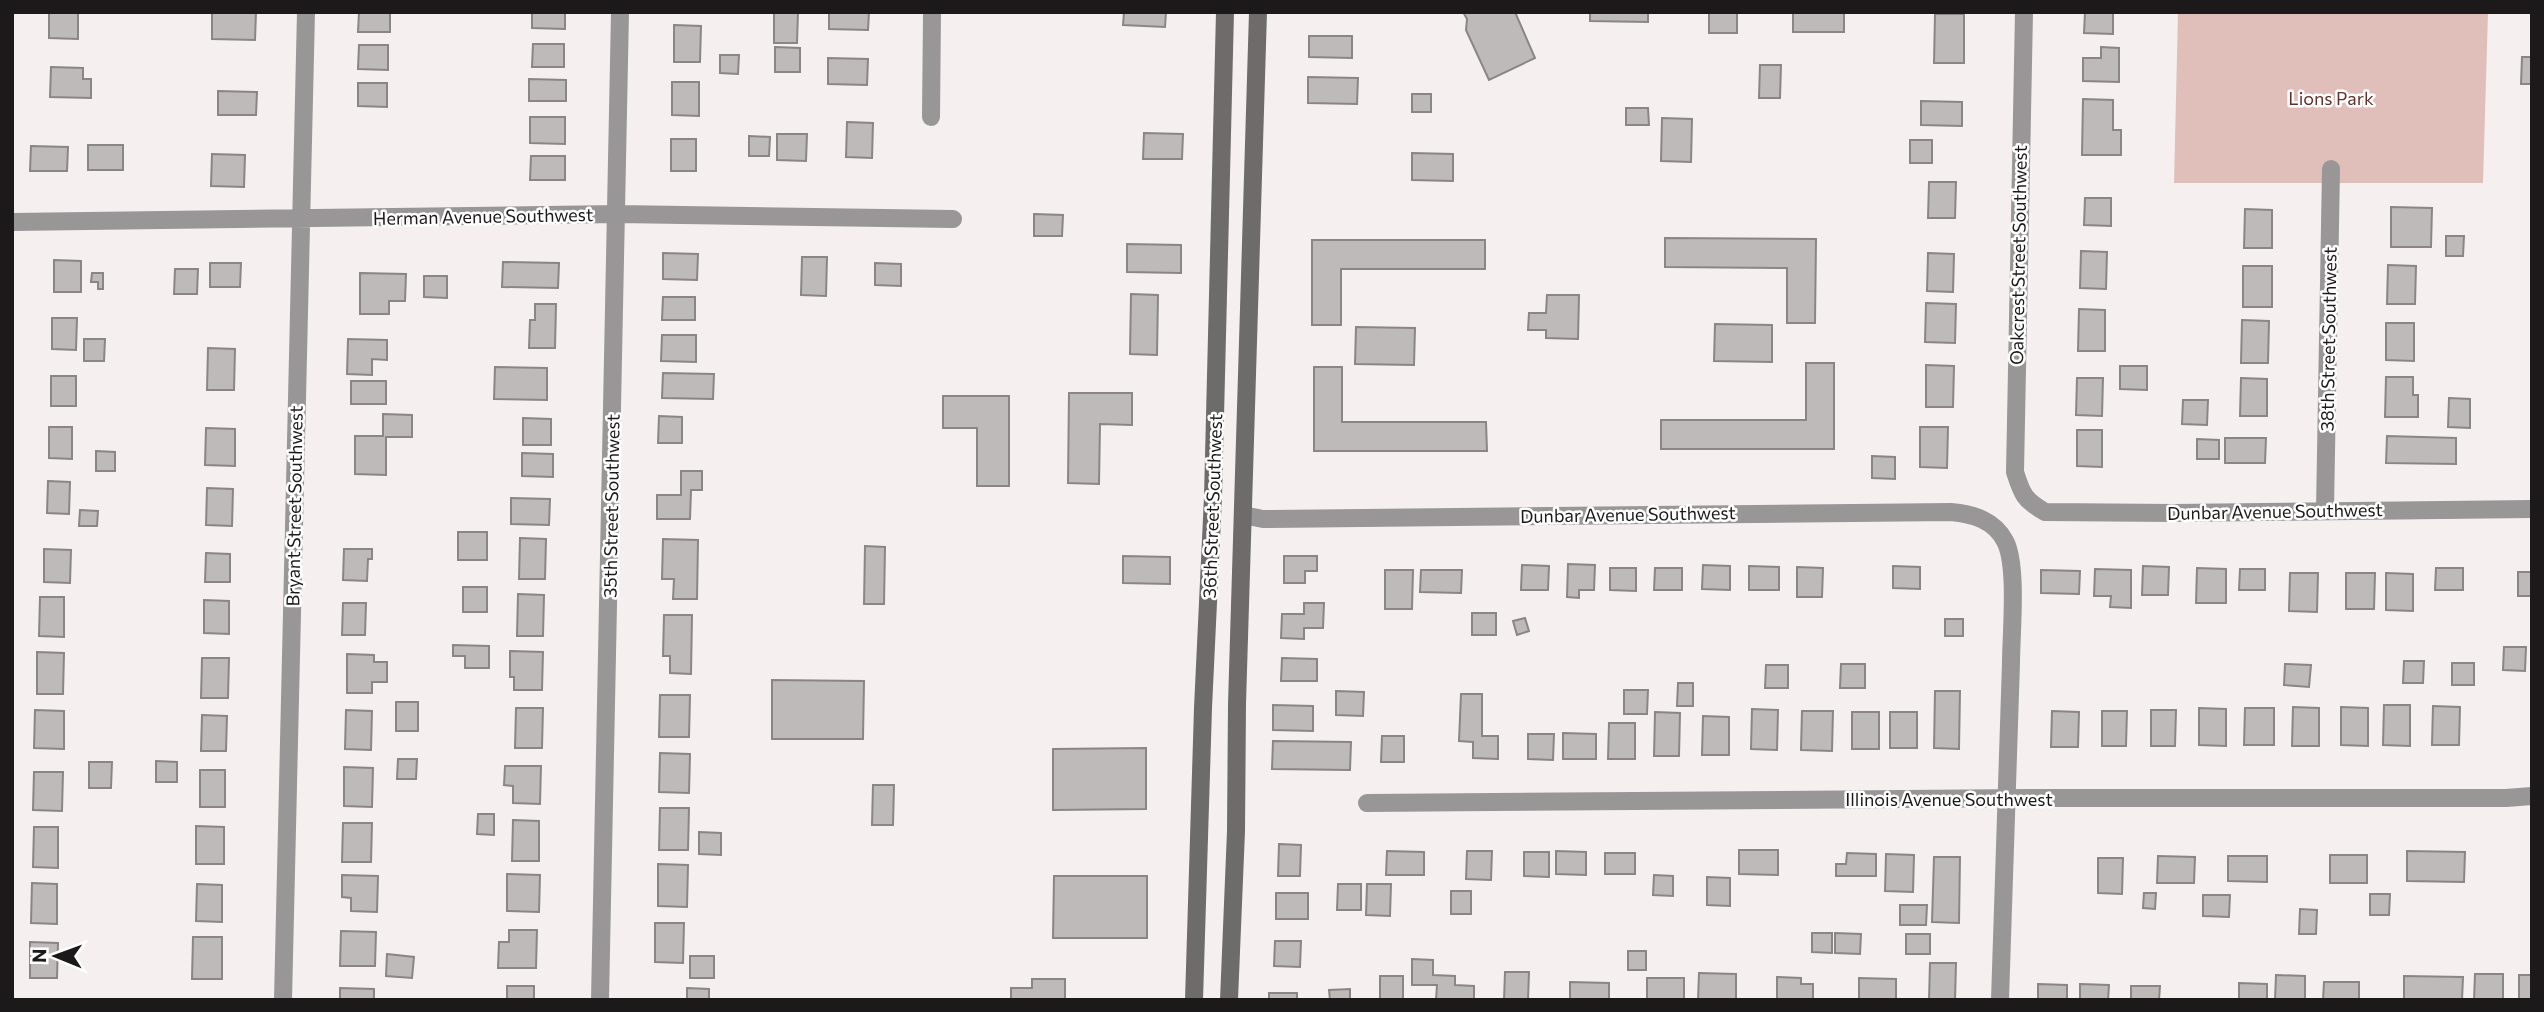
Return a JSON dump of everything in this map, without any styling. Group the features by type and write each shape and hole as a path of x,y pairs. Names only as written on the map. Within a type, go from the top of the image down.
{"street":[{"name":"Bryant Street Southwest","path":"283,1000 306,12"},
{"name":"35th Street Southwest","path":"600,1000 620,12"},
{"path":"931,117 932,12"},
{"name":"36th Street Southwest","path":"1194,1000 1213,497 1225,12"},
{"name":"36th Street Southwest","path":"1229,1000 1258,12"},
{"name":"Oakcrest Street Southwest","path":"2023,496 2015,472 2015,394 2024,12"},
{"name":"38th Street Southwest","path":"2325,510 2331,169"},
{"name":"Herman Avenue Southwest","path":"12,222 618,214 953,219"},
{"name":"Dunbar Avenue Southwest","path":"2023,496 2031,505 2045,512 2532,509"},
{"name":"Dunbar Avenue Southwest","path":"1243,514 1263,519 1951,512 1972,514 1989,522 2005,540 2010,558 2012,620 2008,798"},
{"name":"Illinois Avenue Southwest","path":"1367,803 2532,796"},
{"path":"2000,1000 2008,798"}],"green space":[{"name":"Lions Park","path":"2178,12 2488,12 2483,183 2174,183"}],"building":[{"path":"49,12 78,12 78,39 49,38"},
{"path":"256,12 255,40 212,39 212,13"},
{"path":"359,12 390,12 390,32 358,32"},
{"path":"532,12 565,12 565,29 532,28"},
{"path":"774,12 798,12 797,43 774,43"},
{"path":"829,12 869,12 868,30 829,29"},
{"path":"1124,12 1166,12 1165,27 1123,25"},
{"path":"1463,12 1515,12 1535,58 1489,80 1466,30 1467,19"},
{"path":"1590,12 1648,12 1648,22 1590,21"},
{"path":"1709,12 1737,12 1737,33 1709,33"},
{"path":"1793,12 1844,12 1844,32 1793,32"},
{"path":"2085,12 2113,12 2113,34 2084,33"},
{"path":"1935,14 1964,14 1964,63 1934,63"},
{"path":"674,25 701,26 700,62 674,62"},
{"path":"1309,36 1352,36 1352,58 1309,57"},
{"path":"533,44 564,44 564,67 532,67"},
{"path":"359,45 388,45 388,70 358,69"},
{"path":"775,47 800,48 800,72 775,72"},
{"path":"2101,47 2119,48 2119,82 2083,81 2083,58 2101,58"},
{"path":"720,55 739,55 738,74 720,73"},
{"path":"2522,57 2532,57 2532,84 2521,84"},
{"path":"828,58 868,59 867,85 828,84"},
{"path":"1760,65 1781,65 1780,98 1759,98"},
{"path":"51,67 83,68 83,79 91,79 91,98 50,97"},
{"path":"1308,77 1358,78 1357,104 1308,103"},
{"path":"529,79 566,80 566,101 529,101"},
{"path":"672,82 699,82 699,116 672,115"},
{"path":"358,83 387,83 387,107 358,106"},
{"path":"218,91 257,92 256,115 218,115"},
{"path":"1412,94 1431,94 1431,112 1412,112"},
{"path":"2083,99 2113,100 2113,130 2121,130 2121,155 2082,155"},
{"path":"1921,101 1962,102 1962,126 1921,125"},
{"path":"1626,108 1648,108 1649,125 1626,125"},
{"path":"530,117 565,117 565,144 530,143"},
{"path":"1662,118 1692,119 1691,162 1661,161"},
{"path":"847,122 873,123 872,158 846,157"},
{"path":"1144,133 1183,134 1182,159 1143,159"},
{"path":"777,134 807,134 806,161 777,160"},
{"path":"749,136 770,137 769,156 749,156"},
{"path":"671,139 696,139 696,171 671,171"},
{"path":"1910,140 1932,140 1932,163 1910,163"},
{"path":"88,145 123,145 123,170 88,170"},
{"path":"31,146 68,147 67,171 30,171"},
{"path":"1412,153 1453,154 1453,181 1412,180"},
{"path":"212,154 245,155 244,187 211,186"},
{"path":"531,156 565,156 565,180 530,180"},
{"path":"1929,182 1956,182 1955,218 1928,218"},
{"path":"2085,198 2111,198 2111,226 2084,225"},
{"path":"2391,207 2432,208 2431,247 2391,247"},
{"path":"2245,209 2272,210 2272,248 2244,248"},
{"path":"1034,214 1063,215 1062,236 1034,236"},
{"path":"2446,236 2464,236 2463,256 2446,256"},
{"path":"1665,238 1816,239 1815,323 1787,323 1787,268 1665,267"},
{"path":"1312,240 1485,240 1485,269 1341,269 1341,325 1312,325"},
{"path":"1127,244 1181,245 1181,273 1127,272"},
{"path":"2081,251 2107,252 2106,289 2080,288"},
{"path":"663,253 698,254 697,280 663,279"},
{"path":"1928,253 1954,254 1953,292 1927,291"},
{"path":"802,257 827,257 826,296 801,295"},
{"path":"54,260 81,261 81,292 54,292"},
{"path":"503,262 559,263 558,288 502,287"},
{"path":"210,263 241,263 240,287 210,287"},
{"path":"875,263 901,264 901,286 875,285"},
{"path":"2388,265 2416,266 2415,304 2387,304"},
{"path":"2243,266 2272,266 2272,307 2243,307"},
{"path":"175,269 198,269 197,294 174,294"},
{"path":"92,273 103,273 103,289 98,289 98,282 91,282"},
{"path":"360,273 406,274 405,301 389,301 389,314 360,314"},
{"path":"424,276 447,276 447,298 424,297"},
{"path":"1131,294 1158,295 1157,355 1130,354"},
{"path":"1547,295 1579,295 1578,339 1546,338 1546,330 1528,330 1529,313 1546,313"},
{"path":"663,297 695,297 695,320 662,320"},
{"path":"1926,303 1956,304 1955,343 1925,342"},
{"path":"535,304 556,304 555,348 529,348 530,320 535,320"},
{"path":"2079,309 2105,310 2105,351 2078,351"},
{"path":"52,318 77,318 76,350 52,349"},
{"path":"2242,320 2269,321 2268,363 2241,363"},
{"path":"2386,323 2414,323 2414,361 2386,360"},
{"path":"1715,324 1772,325 1772,362 1714,361"},
{"path":"1356,327 1415,328 1414,365 1355,364"},
{"path":"662,335 696,335 696,362 661,361"},
{"path":"84,339 105,339 104,361 84,361"},
{"path":"348,339 387,340 387,360 372,359 372,375 347,374"},
{"path":"208,348 235,349 234,390 207,390"},
{"path":"1806,363 1834,363 1834,449 1661,449 1661,420 1806,420"},
{"path":"1926,365 1954,366 1953,407 1926,407"},
{"path":"2120,366 2147,366 2147,390 2120,389"},
{"path":"495,367 547,368 547,400 494,399"},
{"path":"1314,367 1342,367 1342,422 1486,422 1487,451 1314,451"},
{"path":"663,373 714,374 713,399 662,398"},
{"path":"51,376 76,376 76,406 51,406"},
{"path":"2386,377 2413,377 2413,395 2418,395 2418,417 2385,417"},
{"path":"2077,378 2103,378 2102,416 2076,415"},
{"path":"2241,378 2267,379 2267,416 2240,416"},
{"path":"351,381 386,381 386,404 351,404"},
{"path":"1069,393 1132,393 1132,425 1100,424 1099,484 1068,483"},
{"path":"943,396 1009,396 1009,486 977,486 977,428 943,428"},
{"path":"2449,398 2470,399 2470,428 2448,427"},
{"path":"2183,400 2208,400 2207,425 2182,424"},
{"path":"383,414 412,415 412,437 386,437 386,475 355,474 355,436 383,436"},
{"path":"659,416 682,417 682,443 658,443"},
{"path":"523,418 551,419 551,445 523,445"},
{"path":"49,427 72,427 72,459 49,458"},
{"path":"1920,427 1948,427 1947,468 1920,467"},
{"path":"206,428 235,429 235,466 205,465"},
{"path":"2077,430 2102,430 2102,467 2077,466"},
{"path":"2387,436 2456,438 2456,464 2386,463"},
{"path":"2225,438 2266,438 2265,463 2225,463"},
{"path":"2197,439 2219,440 2219,459 2197,459"},
{"path":"96,451 115,452 115,471 96,471"},
{"path":"522,453 553,454 553,477 522,476"},
{"path":"1872,456 1895,457 1895,479 1872,478"},
{"path":"681,471 702,471 702,490 691,490 690,519 657,519 657,495 681,495"},
{"path":"48,481 70,482 69,514 47,513"},
{"path":"207,488 233,489 232,526 206,525"},
{"path":"511,498 550,499 549,525 511,524"},
{"path":"80,510 98,511 97,526 79,526"},
{"path":"458,532 487,532 487,560 458,560"},
{"path":"520,538 546,539 545,579 519,579"},
{"path":"663,539 698,540 697,599 673,599 674,579 662,579"},
{"path":"865,546 885,547 884,604 864,604"},
{"path":"44,549 71,550 70,583 44,582"},
{"path":"344,549 372,549 372,559 368,559 367,581 343,580"},
{"path":"206,553 230,554 230,582 205,582"},
{"path":"1123,556 1170,557 1170,584 1123,583"},
{"path":"1284,556 1317,556 1317,571 1305,571 1305,583 1284,583"},
{"path":"1568,564 1595,565 1594,590 1579,590 1579,598 1567,597"},
{"path":"1522,565 1549,566 1548,590 1521,590"},
{"path":"1703,565 1730,566 1730,590 1702,589"},
{"path":"1749,566 1779,567 1779,590 1749,590"},
{"path":"1893,566 1920,567 1920,589 1893,588"},
{"path":"2143,566 2169,567 2168,595 2142,595"},
{"path":"1797,567 1823,568 1822,597 1797,597"},
{"path":"1610,568 1636,568 1636,591 1610,590"},
{"path":"1655,568 1682,568 1682,590 1654,590"},
{"path":"2197,568 2226,569 2226,603 2196,603"},
{"path":"2436,568 2463,568 2463,590 2435,590"},
{"path":"2095,569 2131,570 2131,608 2110,607 2111,596 2094,596"},
{"path":"2240,569 2265,569 2265,590 2239,590"},
{"path":"1385,570 1413,570 1412,609 1385,609"},
{"path":"1421,570 1462,570 1461,593 1420,592"},
{"path":"2041,570 2080,571 2079,594 2041,593"},
{"path":"2518,572 2532,572 2532,596 2518,596"},
{"path":"2290,573 2318,573 2317,612 2289,611"},
{"path":"2346,573 2375,573 2374,609 2346,609"},
{"path":"2386,573 2413,574 2413,611 2386,610"},
{"path":"463,587 487,587 487,612 463,612"},
{"path":"518,594 544,595 543,636 517,636"},
{"path":"40,597 64,597 64,637 39,636"},
{"path":"204,600 229,601 229,634 204,633"},
{"path":"343,603 366,603 365,635 342,635"},
{"path":"1304,603 1324,603 1323,628 1304,628 1304,639 1281,638 1282,614 1304,614"},
{"path":"1472,613 1496,613 1496,635 1472,635"},
{"path":"664,615 692,615 691,674 670,673 670,656 663,656"},
{"path":"1525,618 1529,631 1517,635 1513,621"},
{"path":"1945,619 1963,619 1963,636 1945,636"},
{"path":"453,645 489,646 489,668 465,668 465,656 453,656"},
{"path":"2504,647 2526,647 2525,671 2503,670"},
{"path":"510,651 543,652 542,690 514,690 514,677 510,677"},
{"path":"37,652 64,653 63,694 37,694"},
{"path":"347,654 374,655 374,662 387,662 387,682 372,682 372,693 347,693"},
{"path":"202,658 229,658 228,698 201,698"},
{"path":"1282,658 1317,659 1317,681 1281,681"},
{"path":"2404,661 2424,661 2423,683 2403,683"},
{"path":"2452,663 2474,663 2474,685 2452,685"},
{"path":"1841,664 1865,664 1865,688 1840,688"},
{"path":"2285,664 2311,665 2309,687 2284,685"},
{"path":"1766,665 1788,665 1788,688 1765,688"},
{"path":"772,680 864,681 863,739 772,739"},
{"path":"1678,683 1693,683 1693,706 1677,706"},
{"path":"1624,690 1648,690 1647,714 1624,714"},
{"path":"1336,691 1364,692 1363,716 1336,715"},
{"path":"1935,691 1960,691 1959,749 1934,748"},
{"path":"1461,694 1482,694 1482,736 1498,736 1498,759 1473,758 1473,742 1459,741"},
{"path":"660,695 690,695 689,737 659,737"},
{"path":"396,702 418,702 418,731 396,731"},
{"path":"1273,705 1313,706 1313,731 1273,730"},
{"path":"2384,705 2410,705 2410,746 2383,745"},
{"path":"2433,706 2460,707 2459,745 2432,745"},
{"path":"2293,707 2319,708 2319,746 2292,746"},
{"path":"2341,707 2368,708 2368,746 2341,745"},
{"path":"516,708 543,708 542,748 515,748"},
{"path":"2199,708 2226,709 2226,746 2199,745"},
{"path":"2245,708 2274,708 2274,745 2244,745"},
{"path":"1752,709 1778,710 1777,750 1751,749"},
{"path":"35,710 64,711 64,749 34,748"},
{"path":"346,710 372,711 371,750 345,749"},
{"path":"2151,710 2176,710 2175,746 2151,746"},
{"path":"1802,711 1833,711 1832,751 1801,750"},
{"path":"2052,711 2079,712 2078,747 2051,747"},
{"path":"2102,711 2127,711 2126,746 2102,746"},
{"path":"1655,712 1680,713 1679,756 1654,756"},
{"path":"1852,712 1879,712 1879,749 1852,749"},
{"path":"1890,712 1917,712 1917,748 1890,748"},
{"path":"202,715 227,716 226,751 201,751"},
{"path":"1703,716 1729,717 1729,755 1702,755"},
{"path":"1609,723 1635,723 1635,759 1608,759"},
{"path":"1563,733 1596,734 1596,759 1563,759"},
{"path":"1528,734 1554,734 1553,760 1528,759"},
{"path":"1382,736 1404,736 1404,762 1381,762"},
{"path":"1273,741 1351,742 1350,770 1272,769"},
{"path":"1146,748 1146,809 1053,810 1053,749"},
{"path":"660,753 690,754 689,793 659,792"},
{"path":"398,759 417,759 416,779 397,779"},
{"path":"156,761 177,762 177,782 156,782"},
{"path":"89,762 112,762 111,788 89,788"},
{"path":"505,766 541,766 540,804 513,803 513,786 504,785"},
{"path":"344,767 373,768 372,807 344,806"},
{"path":"200,770 225,770 225,807 200,807"},
{"path":"34,772 63,772 62,811 33,810"},
{"path":"873,785 894,785 893,825 872,825"},
{"path":"660,808 689,808 688,850 659,850"},
{"path":"478,814 494,814 494,835 477,834"},
{"path":"513,820 539,821 539,861 512,861"},
{"path":"343,823 372,823 371,862 342,862"},
{"path":"196,826 224,827 224,864 196,864"},
{"path":"34,827 58,827 58,868 33,867"},
{"path":"699,832 721,833 721,855 699,854"},
{"path":"1279,844 1301,845 1300,876 1278,876"},
{"path":"1739,850 1778,850 1778,875 1739,874"},
{"path":"1387,851 1424,852 1424,875 1386,875"},
{"path":"1467,851 1492,851 1491,880 1466,879"},
{"path":"1556,851 1586,852 1586,875 1556,874"},
{"path":"2407,851 2465,852 2464,882 2407,881"},
{"path":"1524,852 1549,852 1549,877 1524,876"},
{"path":"1605,853 1635,853 1635,874 1605,874"},
{"path":"1847,853 1876,854 1876,876 1836,876 1836,864 1846,864"},
{"path":"1886,854 1914,855 1913,892 1885,891"},
{"path":"2330,855 2367,855 2367,883 2330,883"},
{"path":"2158,856 2195,857 2194,883 2157,883"},
{"path":"2228,856 2267,856 2267,882 2228,881"},
{"path":"1934,857 1960,857 1959,923 1932,922"},
{"path":"2098,858 2123,858 2122,894 2098,893"},
{"path":"658,864 688,865 687,907 658,906"},
{"path":"507,874 540,875 539,912 507,911"},
{"path":"342,875 378,876 377,912 351,911 351,898 342,897"},
{"path":"1654,875 1673,876 1673,896 1653,895"},
{"path":"1054,876 1147,876 1147,938 1053,938"},
{"path":"1707,877 1730,878 1730,906 1707,905"},
{"path":"32,883 57,884 57,924 31,923"},
{"path":"197,884 222,885 222,922 196,921"},
{"path":"1338,884 1361,884 1361,910 1337,910"},
{"path":"1367,884 1391,884 1390,916 1366,915"},
{"path":"1451,891 1471,891 1471,914 1451,914"},
{"path":"1276,893 1308,893 1308,919 1276,919"},
{"path":"2144,893 2156,893 2155,909 2143,908"},
{"path":"2370,894 2390,894 2389,915 2370,915"},
{"path":"2203,895 2230,895 2229,917 2203,916"},
{"path":"1900,905 1927,905 1926,925 1900,925"},
{"path":"2300,909 2317,910 2316,934 2299,934"},
{"path":"655,923 684,923 683,963 655,962"},
{"path":"509,930 537,930 536,968 498,968 499,942 509,942"},
{"path":"341,931 376,932 375,966 340,966"},
{"path":"1812,933 1832,933 1832,953 1812,952"},
{"path":"1835,933 1861,934 1860,954 1835,953"},
{"path":"1906,934 1930,934 1930,954 1906,954"},
{"path":"193,937 222,937 222,979 192,979"},
{"path":"1275,941 1301,941 1300,967 1274,966"},
{"path":"30,942 58,943 57,978 30,978"},
{"path":"1628,951 1646,951 1646,970 1628,970"},
{"path":"387,954 414,957 412,978 386,976"},
{"path":"690,956 714,956 714,978 690,978"},
{"path":"1412,959 1433,960 1433,975 1455,976 1455,985 1474,986 1474,1000 1436,1000 1437,985 1412,985"},
{"path":"1930,963 1956,963 1955,1000 1929,1000"},
{"path":"1505,972 1529,972 1528,1000 1504,1000"},
{"path":"1699,973 1736,974 1736,1000 1698,1000"},
{"path":"2475,974 2503,974 2503,1000 2474,1000"},
{"path":"2276,975 2305,976 2305,1000 2275,1000"},
{"path":"2519,975 2532,975 2532,1000 2519,1000"},
{"path":"1380,976 1403,976 1403,1000 1380,1000"},
{"path":"2404,976 2463,977 2462,1000 2404,1000"},
{"path":"1777,977 1801,978 1801,984 1813,984 1813,1000 1777,1000"},
{"path":"1647,978 1684,978 1684,1000 1647,1000"},
{"path":"1859,978 1896,979 1896,1000 1859,1000"},
{"path":"1032,979 1065,979 1065,1000 1011,1000 1011,988 1032,988"},
{"path":"1570,982 1609,983 1609,1000 1570,1000"},
{"path":"2324,982 2359,982 2359,1000 2323,1000"},
{"path":"2239,983 2267,984 2267,1000 2239,1000"},
{"path":"2038,984 2067,985 2067,1000 2038,1000"},
{"path":"2080,984 2109,985 2108,1000 2080,1000"},
{"path":"507,986 534,986 534,1000 507,1000"},
{"path":"2131,986 2160,986 2159,1000 2131,1000"},
{"path":"340,988 374,989 374,1000 340,1000"},
{"path":"687,988 709,989 709,1000 687,1000"},
{"path":"1350,989 1350,1000 1330,1000 1329,990"},
{"path":"1269,993 1297,993 1297,1000 1269,1000"}]}
